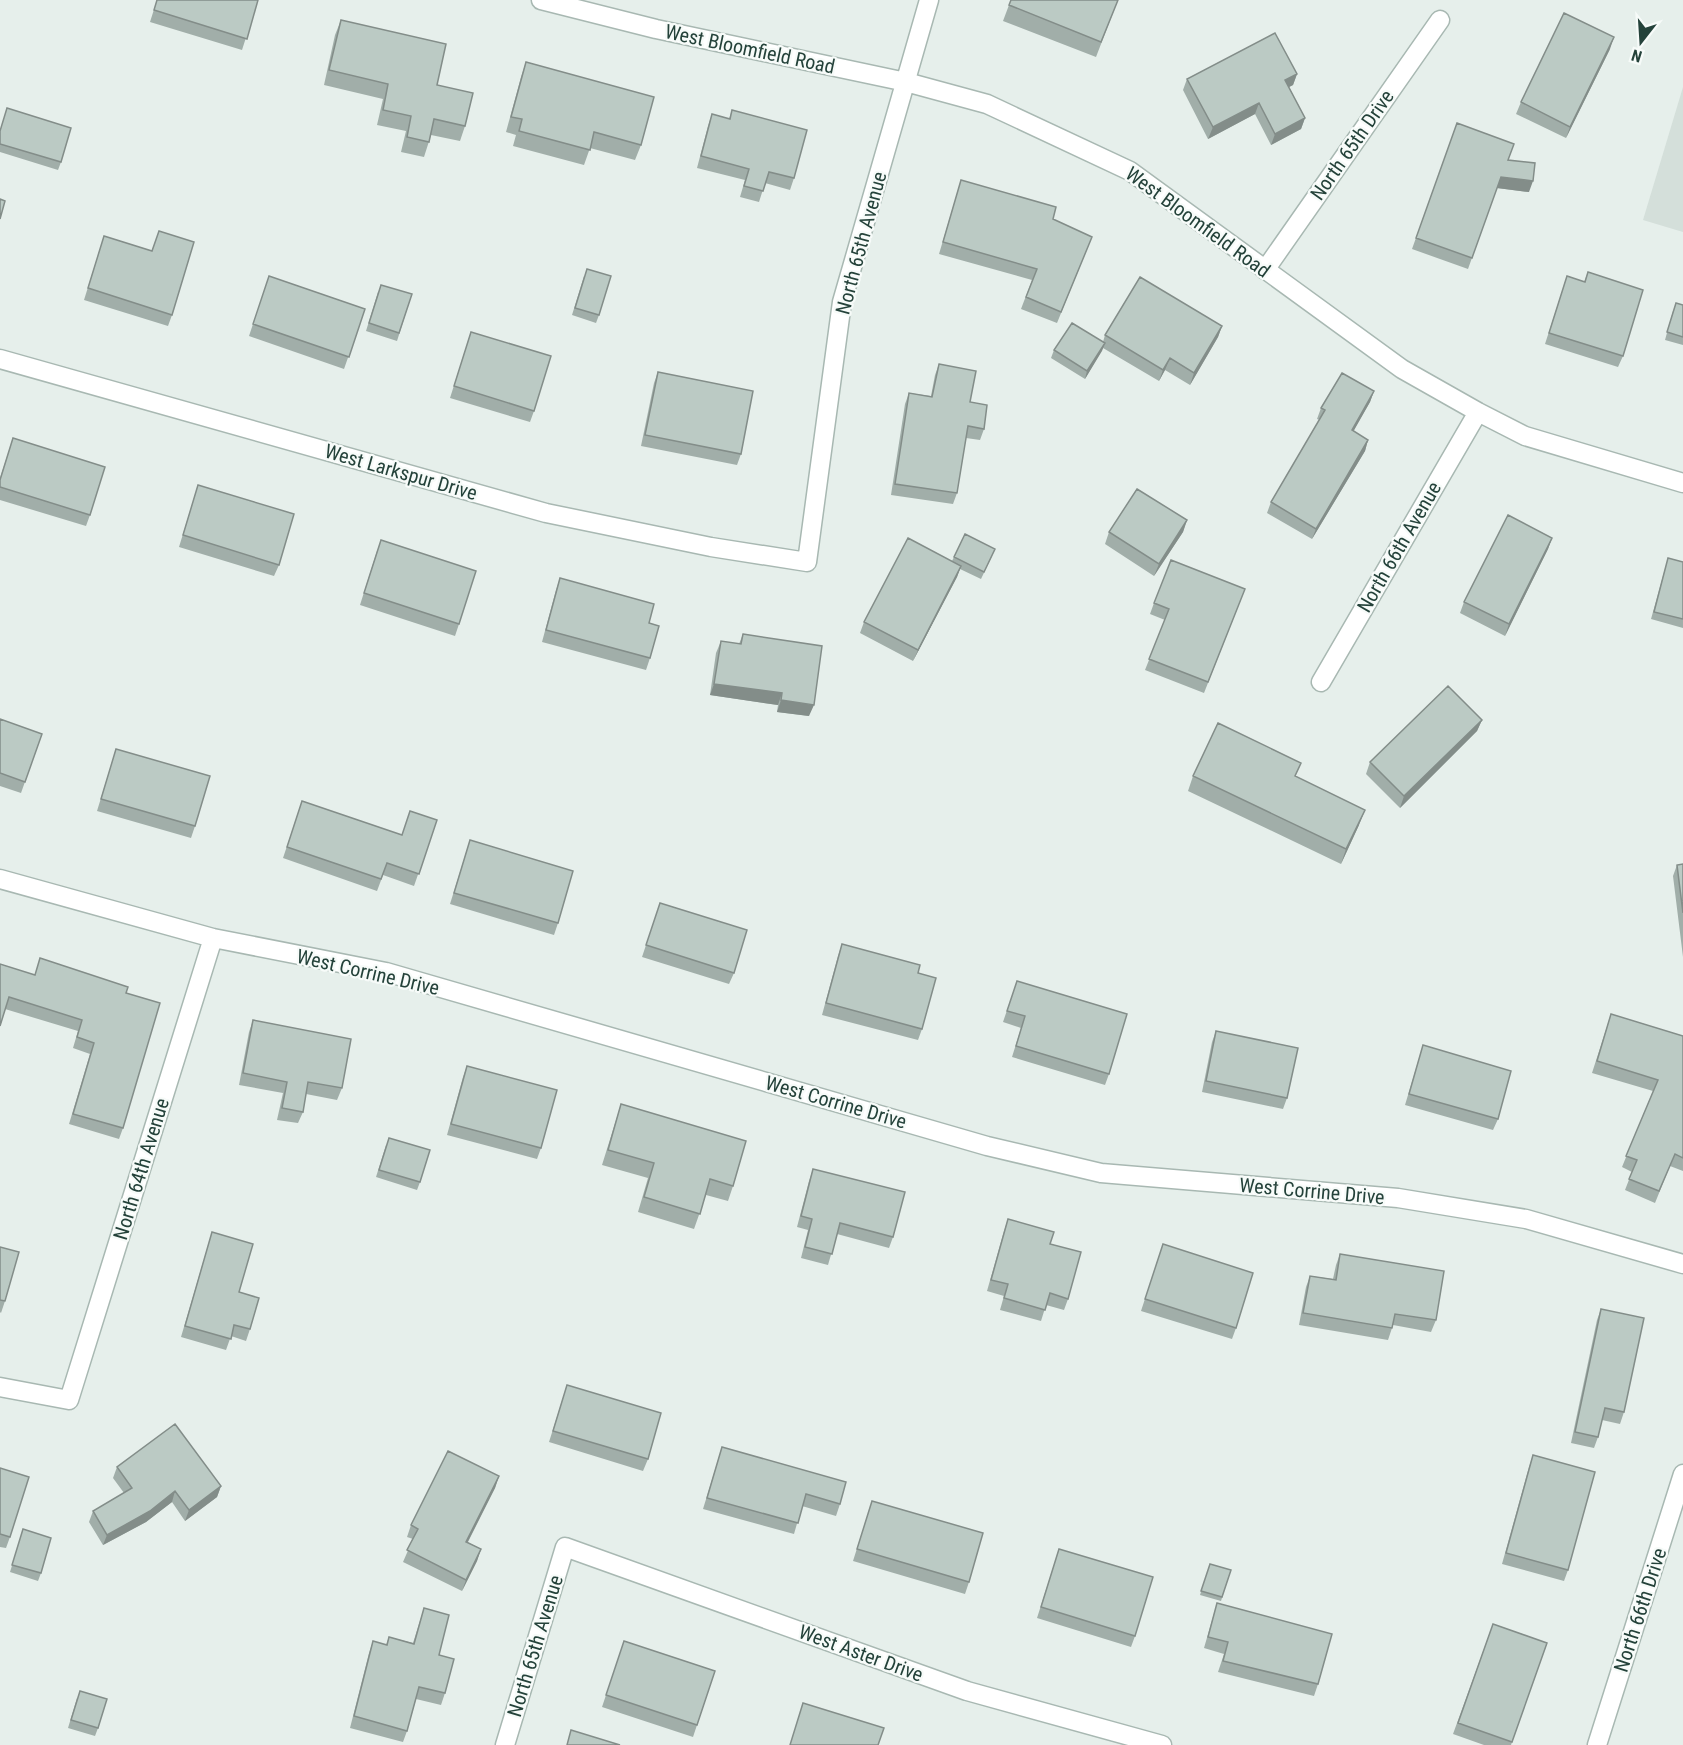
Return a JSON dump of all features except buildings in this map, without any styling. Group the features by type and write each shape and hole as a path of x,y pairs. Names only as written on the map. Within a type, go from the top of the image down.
{"street":[{"name":"West Bloomfield Road","path":"541,0 656,29 906,82 987,104 1131,171 1402,369 1478,412 1525,436 1683,483"},
{"name":"North 65th Avenue","path":"807,562 842,302 929,0"},
{"name":"North 65th Drive","path":"1265,270 1440,20"},
{"name":"West Larkspur Drive","path":"0,359 546,513 711,547 807,562"},
{"name":"North 66th Avenue","path":"1321,682 1478,412"},
{"name":"West Corrine Drive","path":"0,879 213,938 386,972 987,1146 1101,1173 1398,1198 1526,1219 1683,1264"},
{"name":"North 64th Avenue","path":"0,1387 69,1400 213,938"},
{"name":"North 66th Drive","path":"1597,1745 1683,1474"},
{"name":"North 65th Avenue","path":"505,1745 565,1547"},
{"name":"West Aster Drive","path":"565,1547 967,1691 1162,1745"}],"shaded area":[{"path":"1683,87 1683,232 1643,220"}]}
